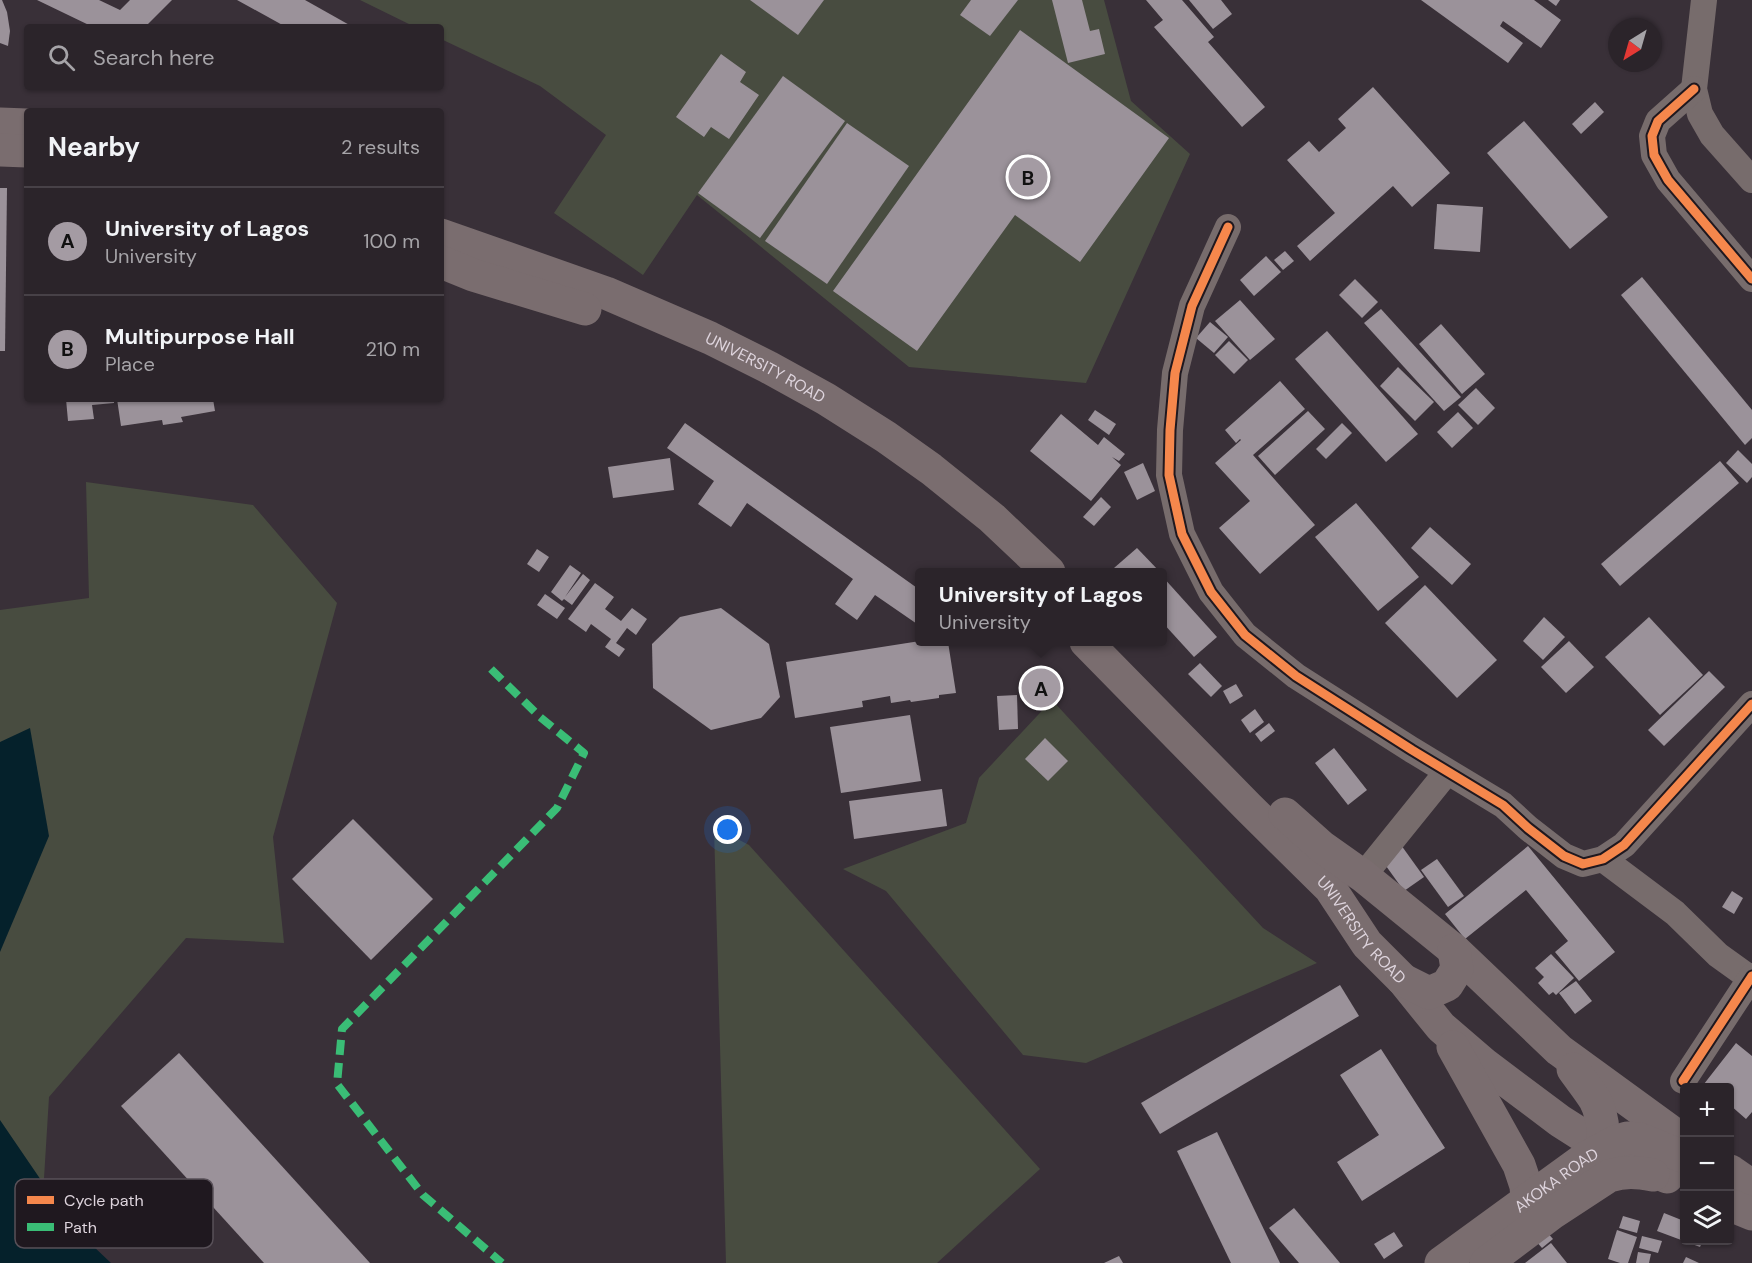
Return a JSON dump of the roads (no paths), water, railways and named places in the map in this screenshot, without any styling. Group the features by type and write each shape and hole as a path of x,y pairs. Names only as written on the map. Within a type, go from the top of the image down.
{"main road":[{"path":"0,124 24,125"},
{"path":"0,150 24,151"},
{"name":"UNIVERSITY ROAD","path":"444,236 617,298 710,338 817,394 886,437 931,469 992,518 1044,568"},
{"name":"UNIVERSITY ROAD","path":"444,263 604,315 713,363 770,393 883,459 933,496 1013,568"},
{"name":"UNIVERSITY ROAD","path":"1090,646 1330,888 1367,944 1403,980 1441,1027 1484,1064 1560,1122 1604,1149 1679,1173"},
{"name":"UNIVERSITY ROAD","path":"1121,646 1265,796 1322,847 1363,876 1454,950 1559,1050 1680,1138"},
{"path":"1403,980 1429,993 1447,985 1457,969 1454,950"},
{"path":"1441,1027 1520,1165 1527,1200"},
{"path":"1559,1050 1595,1101 1600,1114 1604,1149 1586,1191"},
{"name":"AKOKA ROAD","path":"1441,1263 1584,1159 1604,1149"},
{"path":"1486,1263 1551,1214 1609,1176 1634,1171 1679,1173"},
{"path":"1734,1174 1752,1186"},
{"path":"1734,1182 1752,1191"},
{"path":"1734,1206 1752,1214"}],"street":[{"path":"1704,0 1694,89 1700,114 1712,135 1752,180"},
{"path":"1694,89 1658,121 1652,136 1654,155 1668,180 1752,279"},
{"path":"1227,227 1192,306 1175,374 1169,475 1182,534 1211,592 1245,635 1296,676 1503,805 1564,856 1583,864 1603,860 1624,845 1752,704"},
{"path":"1363,876 1447,772"},
{"path":"1603,860 1675,913 1719,955 1751,977 1683,1081"}],"water":[{"path":"30,728 49,836 0,952 0,742"},
{"path":"0,1120 40,1179 15,1179 15,1248 95,1248 111,1263 0,1263"}],"place":[{"name":"Multipurpose Hall","path":"1028,177"},
{"name":"University of Lagos","path":"1041,688"}]}
